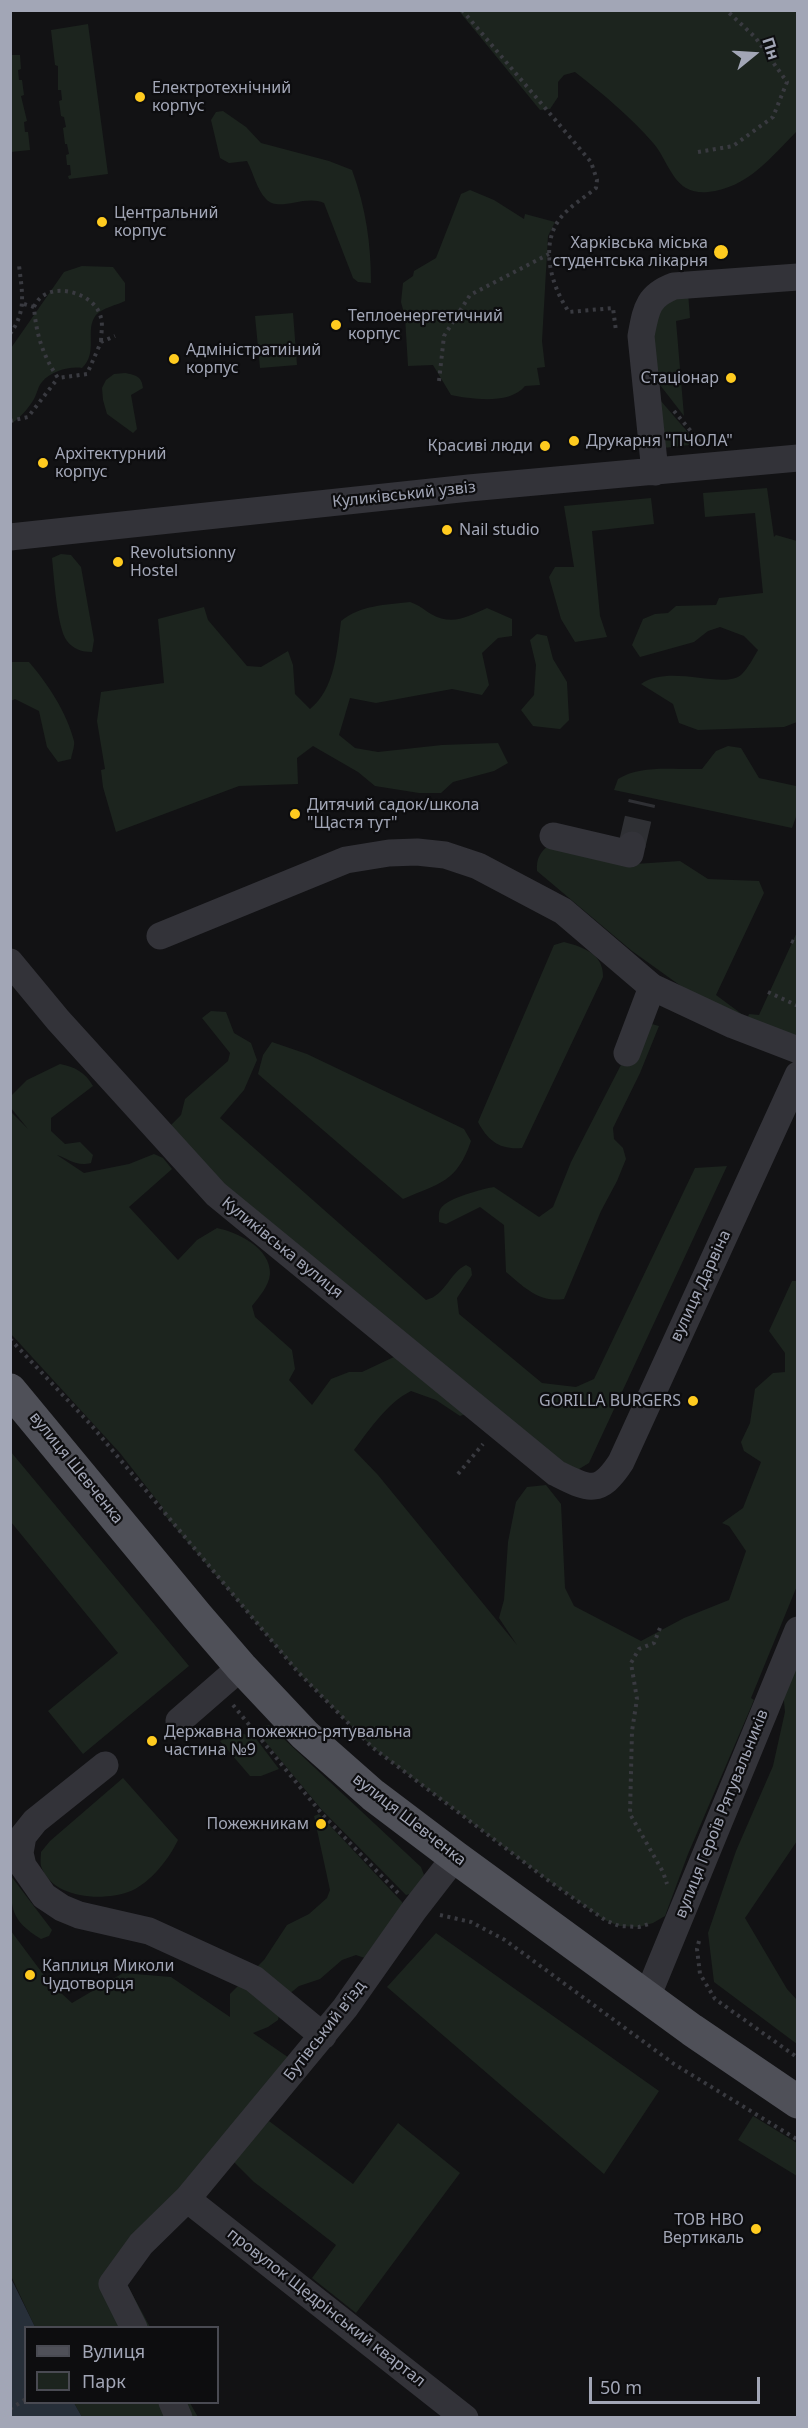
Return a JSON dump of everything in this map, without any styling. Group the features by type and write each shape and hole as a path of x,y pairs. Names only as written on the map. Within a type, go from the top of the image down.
{"main road":[{"name":"вулиця Шевченка","path":"10,1390 230,1677 304,1735 373,1795 455,1857 757,2076 798,2102"}],"street":[{"path":"655,472 641,336 651,300 662,291 674,286 798,277"},
{"name":"Куликівський узвіз","path":"10,537 469,488 798,458"},
{"path":"553,836 630,854 632,845"},
{"path":"160,936 346,860 388,853 444,855 478,866 563,911 652,987 723,1021 798,1050"},
{"name":"Куликівська вулиця","path":"10,962 58,1020 216,1194 556,1473 577,1483 594,1487"},
{"path":"627,1053 652,987"},
{"name":"вулиця Дарвіна","path":"594,1487 609,1480 621,1462 798,1075"},
{"name":"вулиця Героїв Рятувальників","path":"647,1997 798,1630"},
{"path":"179,1721 230,1677"},
{"path":"105,1765 35,1821 23,1836 20,1853 23,1866 44,1896 62,1908 79,1915 149,1931 254,1979 323,2036"},
{"name":"Бутівський в’їзд","path":"133,2326 112,2284 141,2244 187,2199 323,2036 455,1857"},
{"name":"провулок Щедрінський квартал","path":"187,2199 465,2418"},
{"path":"172,2404 179,2418"}],"path":[{"path":"462,10 591,162 597,180 596,188 561,216 553,234 549,254 552,277 561,300 569,312 613,308 617,341"},
{"path":"698,152 733,146 773,117 787,82 755,37 726,10"},
{"path":"439,381 444,336 470,295 549,254"},
{"path":"10,334 17,325 24,304 19,265"},
{"path":"62,290 78,294 91,302 101,316 101,342 87,374 72,378 58,378 46,359 34,307 38,298 44,294 62,290"},
{"path":"24,304 34,307"},
{"path":"101,342 115,336"},
{"path":"10,421 28,417 58,378"},
{"path":"791,941 798,944"},
{"path":"768,992 798,1006"},
{"path":"10,1339 92,1426 298,1672 372,1747 549,1881 605,1920 619,1926 639,1927 659,1919"},
{"path":"458,1474 485,1442"},
{"path":"660,1628 654,1643 639,1649 631,1663 637,1699 632,1731 630,1814 663,1872 671,1893"},
{"path":"230,1677 322,1814 414,1910 471,1922 505,1940 674,2064 798,2140"},
{"path":"700,1936 697,1949 700,1974 715,1999 798,2058"},
{"path":"10,2409 24,2400"}],"green space":[{"path":"459,11 797,11 797,131 768,161 747,178 722,189 708,192 691,190 676,179 658,149 636,124 575,72 564,75 558,82 558,97 550,109 540,110"},
{"path":"88,24 108,174 69,179 70,165 67,165 66,155 69,154 63,128 66,127 64,117 61,116 59,101 62,100 61,90 58,90 58,66 55,65 51,30"},
{"path":"11,55 20,55 19,80 22,80 24,95 21,96 27,121 24,122 25,132 28,132 30,150 11,152"},
{"path":"223,111 246,127 261,143 329,161 352,170 367,226 371,283 358,282 353,278 324,203 308,201 271,203 260,191 247,161 229,163 220,158 211,120 216,112"},
{"path":"470,190 494,200 524,219 525,214 555,222 548,236 542,341 545,367 537,368 540,385 525,386 510,396 500,398 479,399 451,395 433,365 408,366 405,317 401,302 403,283 413,276 414,271 436,258 461,194"},
{"path":"82,266 113,267 125,283 125,301 96,315 91,327 90,355 82,368 61,370 46,378 29,406 11,424 11,348 64,272"},
{"path":"688,292 690,318 676,321 684,416 650,372 652,304"},
{"path":"293,313 297,365 260,368 255,316"},
{"path":"114,374 135,375 140,379 143,388 131,395 137,429 133,433 107,414 103,400 102,388 106,380"},
{"path":"648,386 698,444 655,449"},
{"path":"767,488 774,537 776,535 797,541 797,722 784,727 698,730 679,723 673,704 641,684 653,678 667,676 723,680 734,678 744,672 758,650 744,636 720,627 708,631 694,642 640,657 632,645 643,619 655,614 668,613 676,606 716,605 719,598 763,593 755,513 705,517 703,493"},
{"path":"651,498 654,524 592,531 600,616 607,637 575,642 561,619 549,577 555,567 574,567 564,506"},
{"path":"61,554 71,555 81,567 94,640 92,652 81,651 69,644 61,625 52,558"},
{"path":"410,602 439,618 459,619 487,608 512,619 512,636 498,638 482,653 489,685 482,695 452,689 376,703 350,698 339,735 355,748 378,752 442,745 498,743 508,763 494,771 453,782 441,793 419,793 375,786 358,772 313,746 297,758 298,784 239,786 116,832 103,787 101,770 105,769 97,721 101,692 164,683 158,619 204,607 208,620 247,666 261,667 288,651 293,665 295,694 310,709 325,691 330,680 341,621 365,609"},
{"path":"537,634 547,636 553,659 567,682 569,720 560,729 533,726 521,710 534,695 536,665 530,640"},
{"path":"11,662 29,662 56,699 67,720 74,741 71,759 58,762 47,747 39,711 15,699 11,701"},
{"path":"728,746 741,748 759,778 796,786 797,814 792,828 614,790 618,779 637,771 702,769 716,751"},
{"path":"549,845 635,864 680,861 708,879 759,881 764,893 716,995 747,1018 692,994 632,951 537,871 539,856"},
{"path":"797,932 797,1041 744,1027 749,1014 759,1015"},
{"path":"564,942 585,949 596,957 603,977 522,1148 501,1146 486,1134 478,1122 554,945"},
{"path":"211,1011 226,1012 234,1033 251,1043 257,1060 244,1090 220,1118 426,1300 438,1294 460,1269 466,1265 471,1268 472,1275 457,1298 459,1314 542,1383 576,1387 594,1379 695,1168 727,1166 589,1463 567,1472 226,1187 170,1126 181,1115 185,1099 228,1061 230,1053 202,1018"},
{"path":"642,1024 659,1026 640,1073 613,1128 614,1139 623,1148 626,1159 601,1211 564,1299 555,1300 539,1296 506,1272 504,1225 480,1207 446,1224 439,1222 440,1210 445,1204 458,1197 494,1187 539,1217 553,1207 571,1162"},
{"path":"272,1042 307,1054 464,1129 471,1141 460,1165 446,1179 403,1199 258,1074 263,1055"},
{"path":"60,1064 79,1071 93,1086 51,1118 51,1131 65,1144 80,1142 93,1155 91,1163 81,1164 57,1155 84,1173 129,1164 154,1154 163,1158 172,1169 129,1207 178,1260 197,1240 217,1228 243,1237 259,1249 269,1265 270,1274 266,1287 252,1306 255,1317 292,1350 295,1369 289,1380 312,1405 331,1379 349,1372 362,1372 396,1356 471,1412 460,1416 436,1400 411,1391 387,1409 354,1450 378,1475 517,1645 499,1618 504,1600 508,1542 516,1502 527,1487 546,1485 561,1504 565,1588 574,1606 641,1641 684,1618 729,1600 746,1551 729,1526 722,1523 743,1508 761,1462 744,1451 741,1442 750,1423 755,1389 773,1373 785,1372 785,1353 769,1331 792,1281 797,1281 797,1586 751,1698 754,1700 688,1854 665,1916 639,1927 619,1926 605,1920 549,1881 372,1747 298,1672 163,1513 163,1508 120,1453 11,1334 10,1111 28,1129 11,1108 11,1096 27,1080"},
{"path":"11,1452 189,1666 83,1754 48,1711 118,1653 11,1522"},
{"path":"797,1630 797,1841 745,1918 787,1989 797,2000 797,2044 714,1982 708,1933 736,1851 773,1766 785,1712 781,1670"},
{"path":"269,1725 421,1867 424,1875 414,1893 406,1895 322,1810 259,1734 263,1726"},
{"path":"238,1733 254,1736 279,1769 261,1776 250,1776 220,1741"},
{"path":"123,1778 178,1840 170,1855 146,1882 131,1891 120,1894 93,1897 67,1891 56,1885 47,1877 41,1866 41,1852 50,1841"},
{"path":"319,1814 402,1902 407,1913 371,1960 356,1955 342,1960 320,1979 299,1986 283,1999 278,2020 253,2033 292,2060 117,2266 149,2326 35,2326 11,2276 11,1931 49,1982 72,2003 123,1973 171,1977 230,2017 230,1994 264,1960 287,1925 309,1914 327,1898 330,1890 314,1816"},
{"path":"11,1876 52,1930 49,1936 41,1939 23,1926 18,1919 12,1905"},
{"path":"436,1933 659,2091 604,2174 387,1987"},
{"path":"753,2116 797,2143 797,2176 738,2140"},
{"path":"269,2121 353,2184 398,2123 460,2173 356,2313 312,2278 336,2245 254,2182 232,2160"},
{"path":"75,2404 191,2404 198,2417 82,2417"}],"shaded area":[{"path":"10,2276 35,2326 24,2326 24,2404 75,2404 82,2417 11,2417"}],"tunnel":[{"path":"632,845 642,802"}],"place":[{"name":"Електротехнічний корпус","path":"140,97"},
{"name":"Центральний корпус","path":"102,222"},
{"name":"Харківська міська студентська лікарня","path":"721,252"},
{"name":"Теплоенергетичний корпус","path":"336,325"},
{"name":"Адміністратиіний корпус","path":"174,359"},
{"name":"Стаціонар","path":"731,378"},
{"name":"Друкарня \"ПЧОЛА\"","path":"574,441"},
{"name":"Красиві люди","path":"545,446"},
{"name":"Архітектурний корпус","path":"43,463"},
{"name":"Nail studio","path":"447,530"},
{"name":"Revolutsionny Hostel","path":"118,562"},
{"name":"Дитячий садок/школа \"Щастя тут\"","path":"295,814"},
{"name":"GORILLA BURGERS","path":"693,1401"},
{"name":"Державна пожежно-рятувальна частина №9","path":"152,1741"},
{"name":"Пожежникам","path":"321,1824"},
{"name":"Каплиця Миколи Чудотворця","path":"30,1975"},
{"name":"ТОВ НВО Вертикаль","path":"756,2229"}]}
